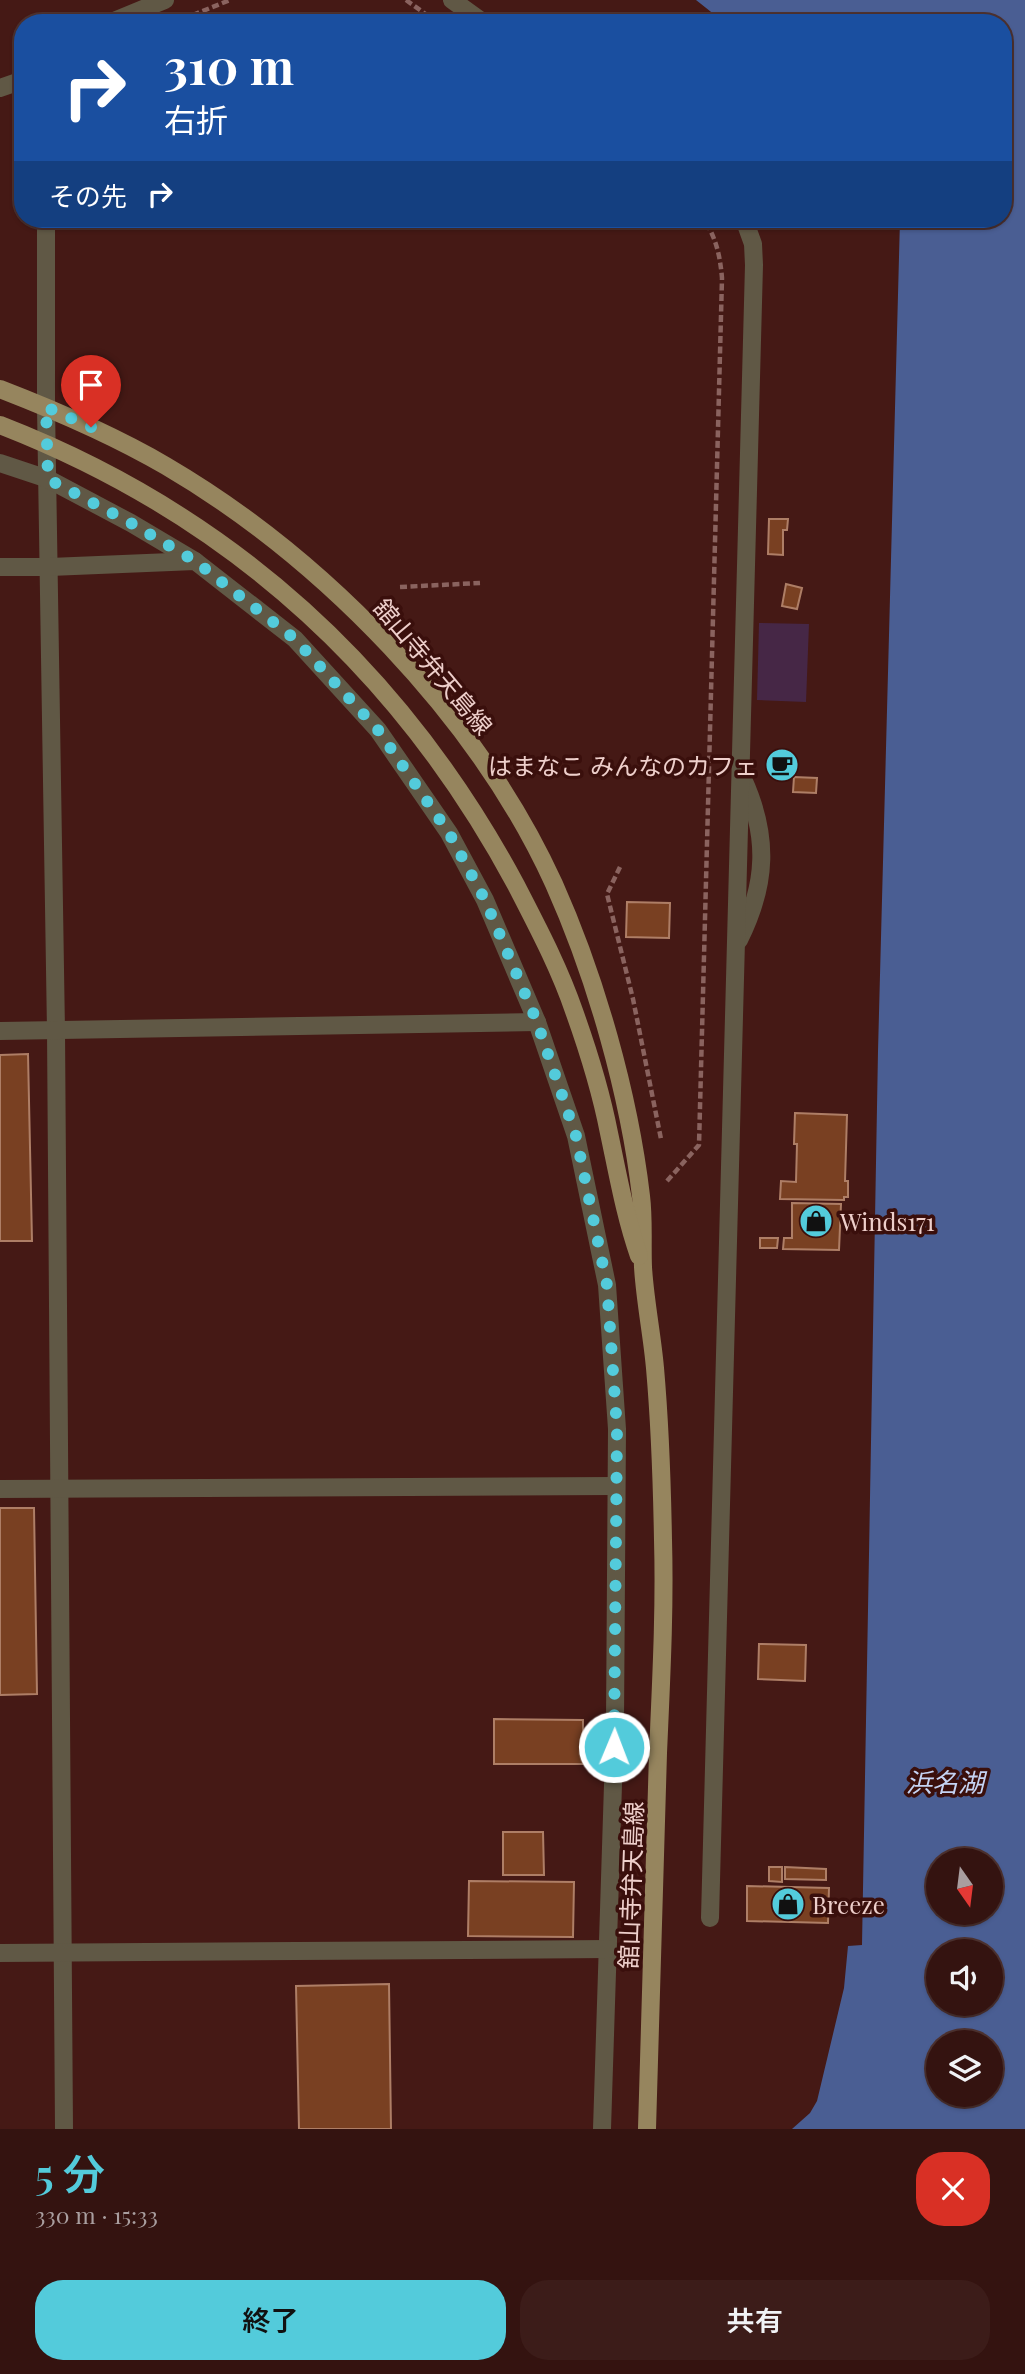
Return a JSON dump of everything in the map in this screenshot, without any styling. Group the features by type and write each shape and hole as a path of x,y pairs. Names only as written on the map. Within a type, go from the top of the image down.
{"main road":[{"name":"舘山寺弁天島線","path":"0,389 111,436 167,467 221,501 283,547 359,615 412,670 489,772 523,826 553,883 577,942 615,1063 641,1195 643,1266 659,1406 664,1548 647,2129"},
{"name":"舘山寺弁天島線","path":"0,425 95,466 150,496 252,565 344,648 425,740 494,844 550,953 574,1010 608,1130 631,1233 643,1266"}],"street":[{"path":"131,14 165,0"},
{"path":"452,0 472,14"},
{"path":"46,228 46,407 56,1031 64,2129"},
{"path":"710,1918 754,265 753,244 747,228"},
{"path":"0,463 48,479 195,561 295,639 378,730 449,833 485,900 537,1022 576,1136 607,1285 617,1429 615,1722 602,2129"},
{"path":"0,566 50,567 195,561"},
{"path":"0,1031 537,1022"},
{"path":"0,1489 615,1486"},
{"path":"0,1953 609,1949"}],"path":[{"path":"195,14 230,0"},
{"path":"406,0 426,14"},
{"path":"666,1170 667,1181 699,1146 722,278 720,254 710,228"},
{"path":"400,587 480,583"},
{"path":"620,867 607,894 633,999 662,1147"}],"shaded area":[{"path":"759,623 809,624 806,702 757,700"}],"water":[{"name":"浜名湖","path":"696,0 1025,0 1025,2129 792,2129 810,2113 817,2101 844,1988 848,1946 862,1945 878,1051 900,228 1012,228 1012,14 714,14"}],"building":[{"path":"769,519 788,519 787,530 783,530 783,555 768,554"},
{"path":"786,584 802,588 797,609 782,606"},
{"name":"はまなこ みんなのカフェ","path":"775,754 789,754 789,777 774,777"},
{"path":"794,777 817,778 816,793 793,792"},
{"path":"627,902 670,903 669,938 626,937"},
{"path":"28,1054 32,1241 0,1241 0,1055"},
{"path":"795,1113 847,1115 845,1181 848,1181 848,1197 844,1197 844,1200 780,1199 781,1181 796,1182"},
{"name":"Winds171","path":"792,1203 841,1204 839,1250 783,1249 784,1238 792,1238"},
{"path":"760,1238 778,1238 777,1248 760,1248"},
{"path":"0,1508 34,1508 37,1694 0,1695"},
{"path":"759,1644 806,1645 805,1681 758,1679"},
{"path":"494,1719 583,1720 583,1764 494,1764"},
{"path":"503,1832 543,1832 544,1875 503,1875"},
{"path":"769,1867 782,1867 782,1882 769,1881"},
{"path":"785,1867 826,1869 826,1880 785,1879"},
{"path":"469,1881 574,1882 573,1937 468,1936"},
{"name":"Breeze","path":"747,1886 829,1888 828,1923 747,1921"},
{"path":"389,1984 391,2129 299,2129 296,1986"}],"place":[{"name":"はまなこ みんなのカフェ","path":"782,765"},
{"name":"Winds171","path":"816,1221"},
{"name":"Breeze","path":"788,1904"}],"route":[{"path":"91,427 46,407 48,479 195,561 295,639 378,730 449,833 485,900 537,1022 576,1136 607,1285 617,1429 614,1747"}]}
